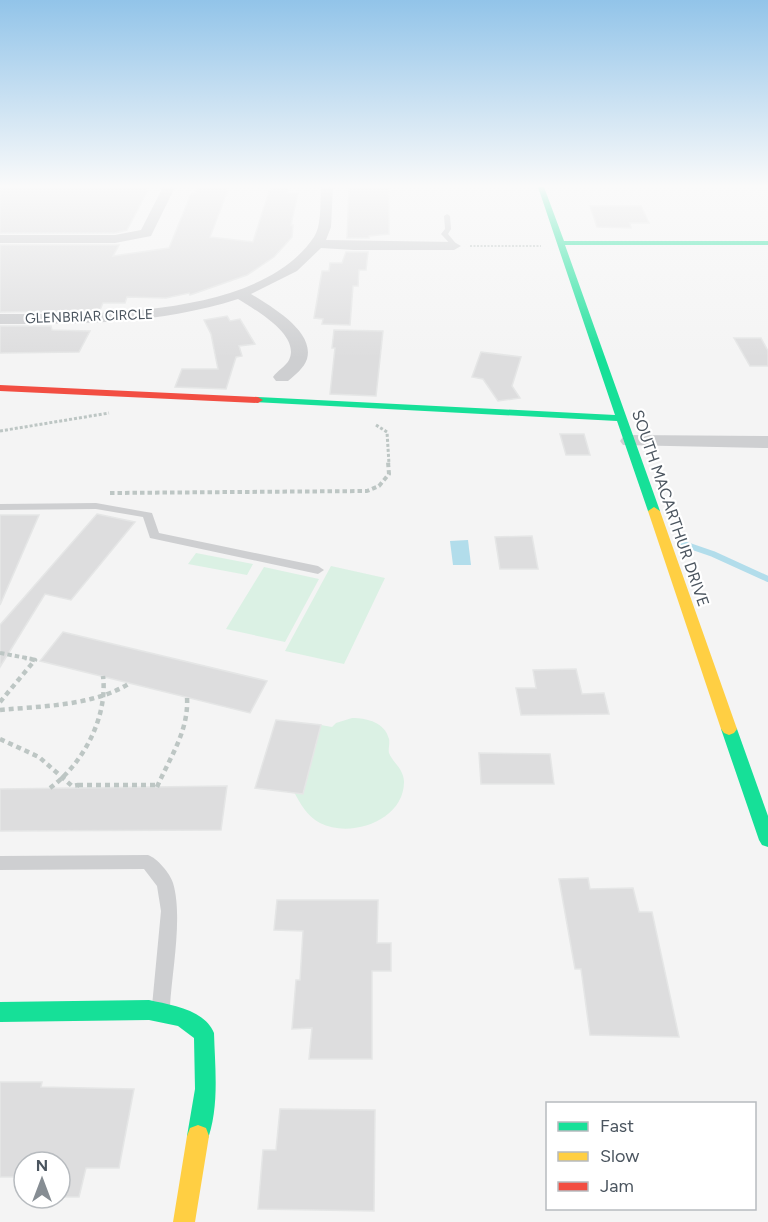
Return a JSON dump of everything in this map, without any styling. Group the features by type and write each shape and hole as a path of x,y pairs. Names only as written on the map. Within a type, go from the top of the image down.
{"street":[{"name":"GLENBRIAR CIRCLE","path":"0,319 130,317 203,305 240,294 285,273 304,258 314,244"},
{"path":"328,244 454,246"},
{"name":"SOUTH MACARTHUR DRIVE","path":"562,244 768,840"},
{"path":"240,294 279,319 294,336 300,347 298,361 282,377"},
{"path":"0,388 622,418"},
{"path":"630,441 768,442"},
{"path":"0,1012 149,1010 182,1017 204,1033 205,1089 184,1222"}],"lane":[{"path":"0,507 96,506 148,515 154,536 318,570"},
{"path":"0,863 148,862 165,883 170,911 161,1013"}],"path":[{"path":"454,246 561,244"},
{"path":"0,431 119,412"},
{"path":"105,493 367,490 380,486 389,474 387,432 370,423"},
{"path":"0,653 35,660 0,702"},
{"path":"50,788 63,778 93,732 104,694 103,676"},
{"path":"0,710 104,694 125,688 130,683"},
{"path":"0,739 39,757 72,786 157,786 181,740 188,707 187,697"}],"green space":[{"path":"196,553 253,564 247,575 188,564"},
{"path":"331,566 385,578 344,664 285,651"},
{"path":"264,567 319,579 285,642 226,629"},
{"path":"352,718 375,722 384,729 389,741 389,753 400,769 404,781 402,795 396,806 386,816 374,823 346,829 320,823 311,817 294,792 303,794 321,725 332,727 336,723"}],"water":[{"path":"468,540 471,565 453,565 450,541"}],"building":[{"path":"171,244 286,244 274,257 247,275 190,295 189,293 166,298 127,297 125,303 103,303 100,310 0,312 0,245 119,245 113,256 169,248"},
{"path":"346,252 368,252 366,270 359,270 358,286 353,286 350,325 322,324 323,319 314,318 322,271 329,271 330,263 342,263"},
{"path":"227,316 230,321 240,319 255,344 239,346 242,356 236,357 226,389 175,387 182,369 218,369 211,334 204,320"},
{"path":"0,326 51,326 52,330 90,331 79,352 0,353"},
{"path":"334,330 383,331 376,396 330,394 335,348 332,348"},
{"path":"734,338 761,338 768,351 768,366 750,366"},
{"path":"481,352 521,357 512,386 520,398 498,401 483,379 472,377"},
{"path":"560,434 584,434 590,455 566,455"},
{"path":"97,514 135,522 71,600 45,594 0,667 0,625"},
{"path":"0,515 39,515 0,605"},
{"path":"532,536 538,569 500,569 495,537"},
{"path":"63,632 267,681 250,713 40,661"},
{"path":"576,669 582,694 604,693 609,714 521,715 516,688 536,688 533,670"},
{"path":"276,720 321,725 303,794 255,788"},
{"path":"479,753 550,754 554,784 481,784"},
{"path":"227,786 221,830 0,831 0,789"},
{"path":"588,878 590,889 633,888 639,912 652,912 679,1037 590,1035 581,969 575,969 559,879"},
{"path":"277,900 378,900 377,943 391,943 391,971 372,971 372,1059 309,1059 312,1028 292,1029 296,980 300,980 303,931 274,930"},
{"path":"0,1082 42,1082 41,1087 134,1089 119,1168 86,1168 79,1197 72,1197 72,1150 12,1150 12,1177 0,1177"},
{"path":"280,1109 375,1110 374,1211 258,1209 263,1150 276,1150"}],"waterway":[{"path":"681,543 713,554 768,579"}],"traffic: fast":[{"path":"561,244 654,511"},
{"path":"258,400 622,418"},
{"path":"729,729 768,840"},
{"path":"0,1012 149,1010 182,1017 204,1033 205,1089 198,1136"}],"traffic: slow":[{"path":"654,511 729,729"},
{"path":"184,1222 198,1136"}],"traffic: jam":[{"path":"0,388 258,400"}]}
